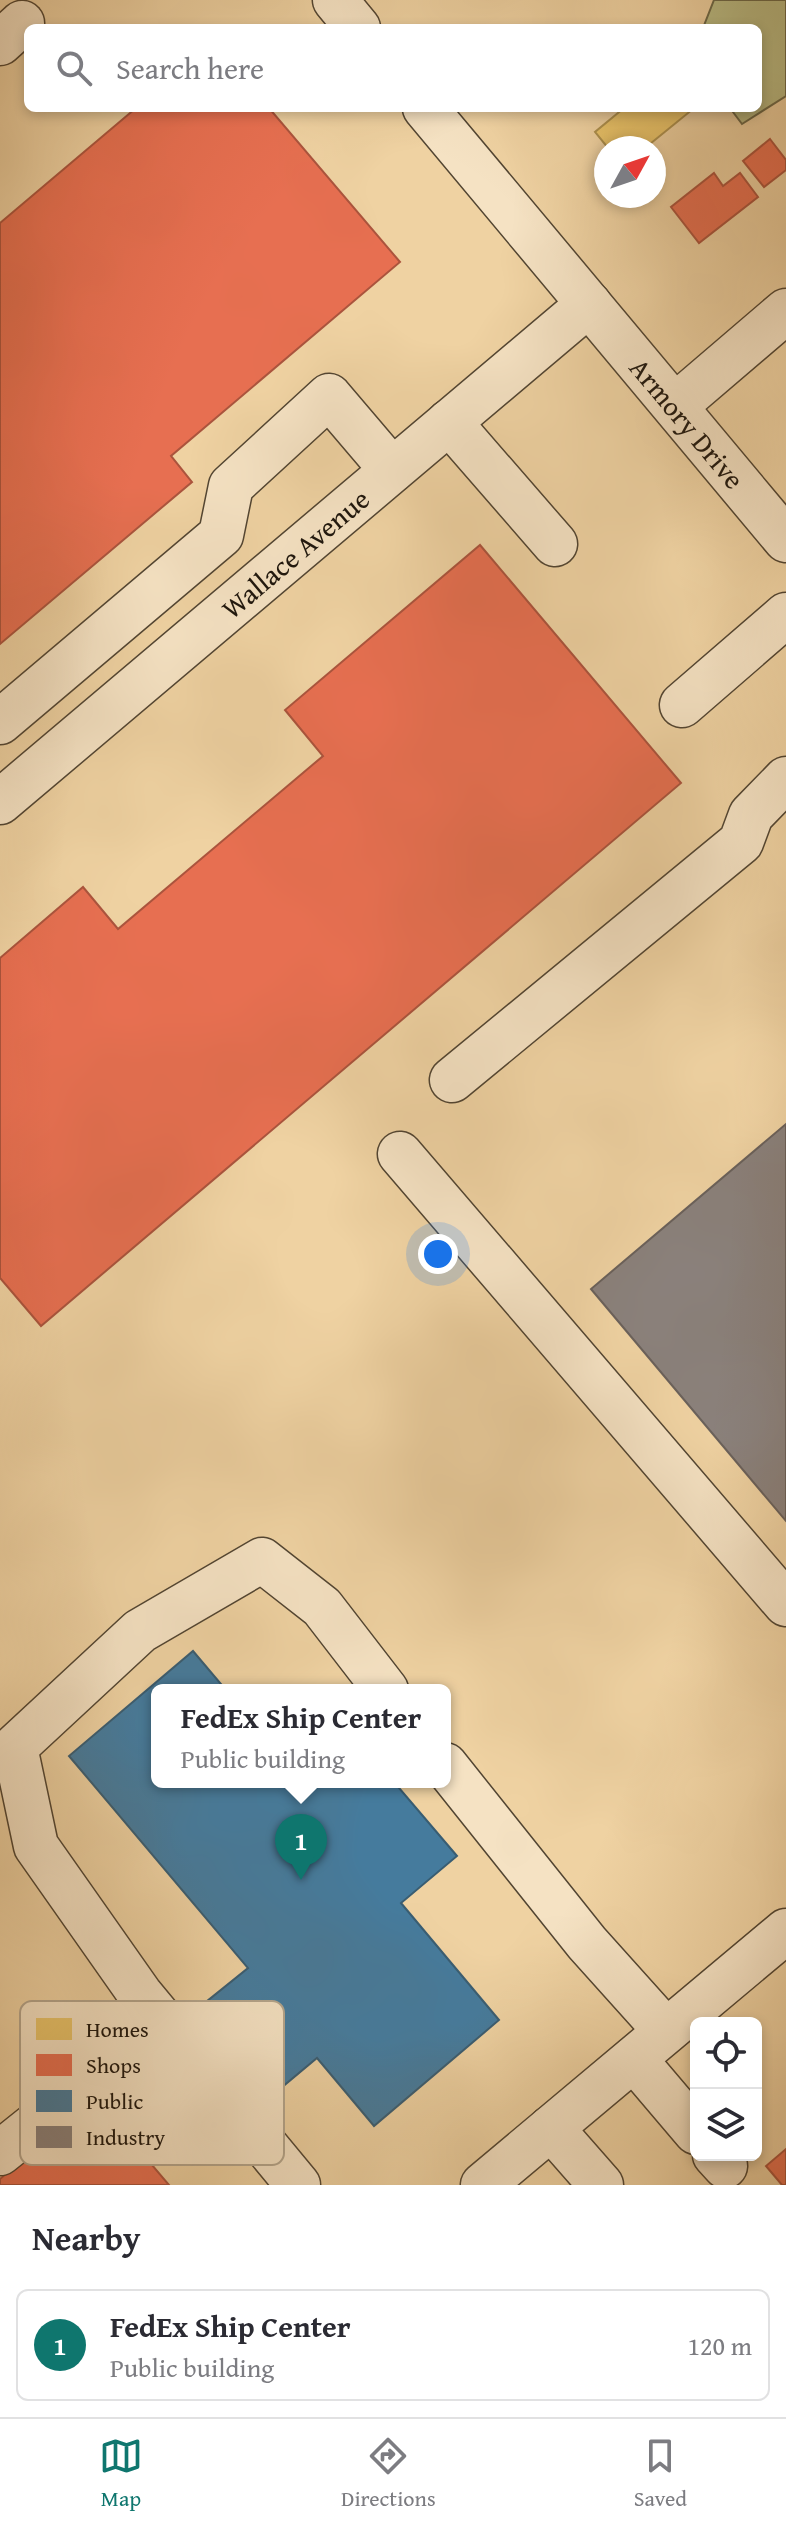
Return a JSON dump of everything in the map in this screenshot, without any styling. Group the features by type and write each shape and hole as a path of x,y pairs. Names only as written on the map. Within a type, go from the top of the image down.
{"street":[{"path":"335,0 355,24"},
{"name":"Armory Drive","path":"428,112 786,540"},
{"name":"Wallace Avenue","path":"0,802 589,304"},
{"path":"675,406 786,311"},
{"path":"0,722 221,535 231,486 329,396 392,470"},
{"path":"449,422 555,544"},
{"path":"682,705 786,615"},
{"path":"452,1080 741,842 751,815 786,779"},
{"path":"400,1154 786,1604"},
{"path":"146,2001 36,1846 15,1747 140,1631 262,1560 322,1607 381,1684"},
{"path":"451,1773 587,1943 650,2045 690,2121"},
{"path":"483,2185 786,1931"},
{"path":"551,2128 601,2185"},
{"path":"0,2153 20,2137"},
{"path":"281,2165 298,2185"}],"green space":[{"path":"714,0 786,0 786,96 762,111 762,24 705,24"},
{"path":"733,112 761,112 742,124"}],"building: Homes":[{"path":"619,112 689,112 660,136 598,136 595,132"}],"building: Shops":[{"path":"131,112 272,112 400,262 171,456 192,482 0,644 0,223"},
{"path":"770,139 786,160 786,170 764,187 743,161"},
{"path":"714,173 723,186 740,173 758,197 699,243 671,207"},
{"path":"480,545 681,783 41,1326 0,1278 0,958 83,887 118,929 323,756 285,710"},
{"path":"786,2149 786,2185 782,2185 766,2166"},
{"path":"20,2162 20,2165 152,2165 169,2185 0,2185 0,2179"}],"building: Public":[{"path":"193,1651 221,1684 154,1684"},
{"path":"151,1687 151,1788 399,1788 457,1856 401,1903 499,2020 374,2126 317,2058 284,2086 284,2001 207,2001 248,1968 69,1756"}],"building: Industry":[{"path":"786,1124 786,1521 591,1289"}],"place":[{"name":"FedEx Ship Center","path":"301,1880"}]}
